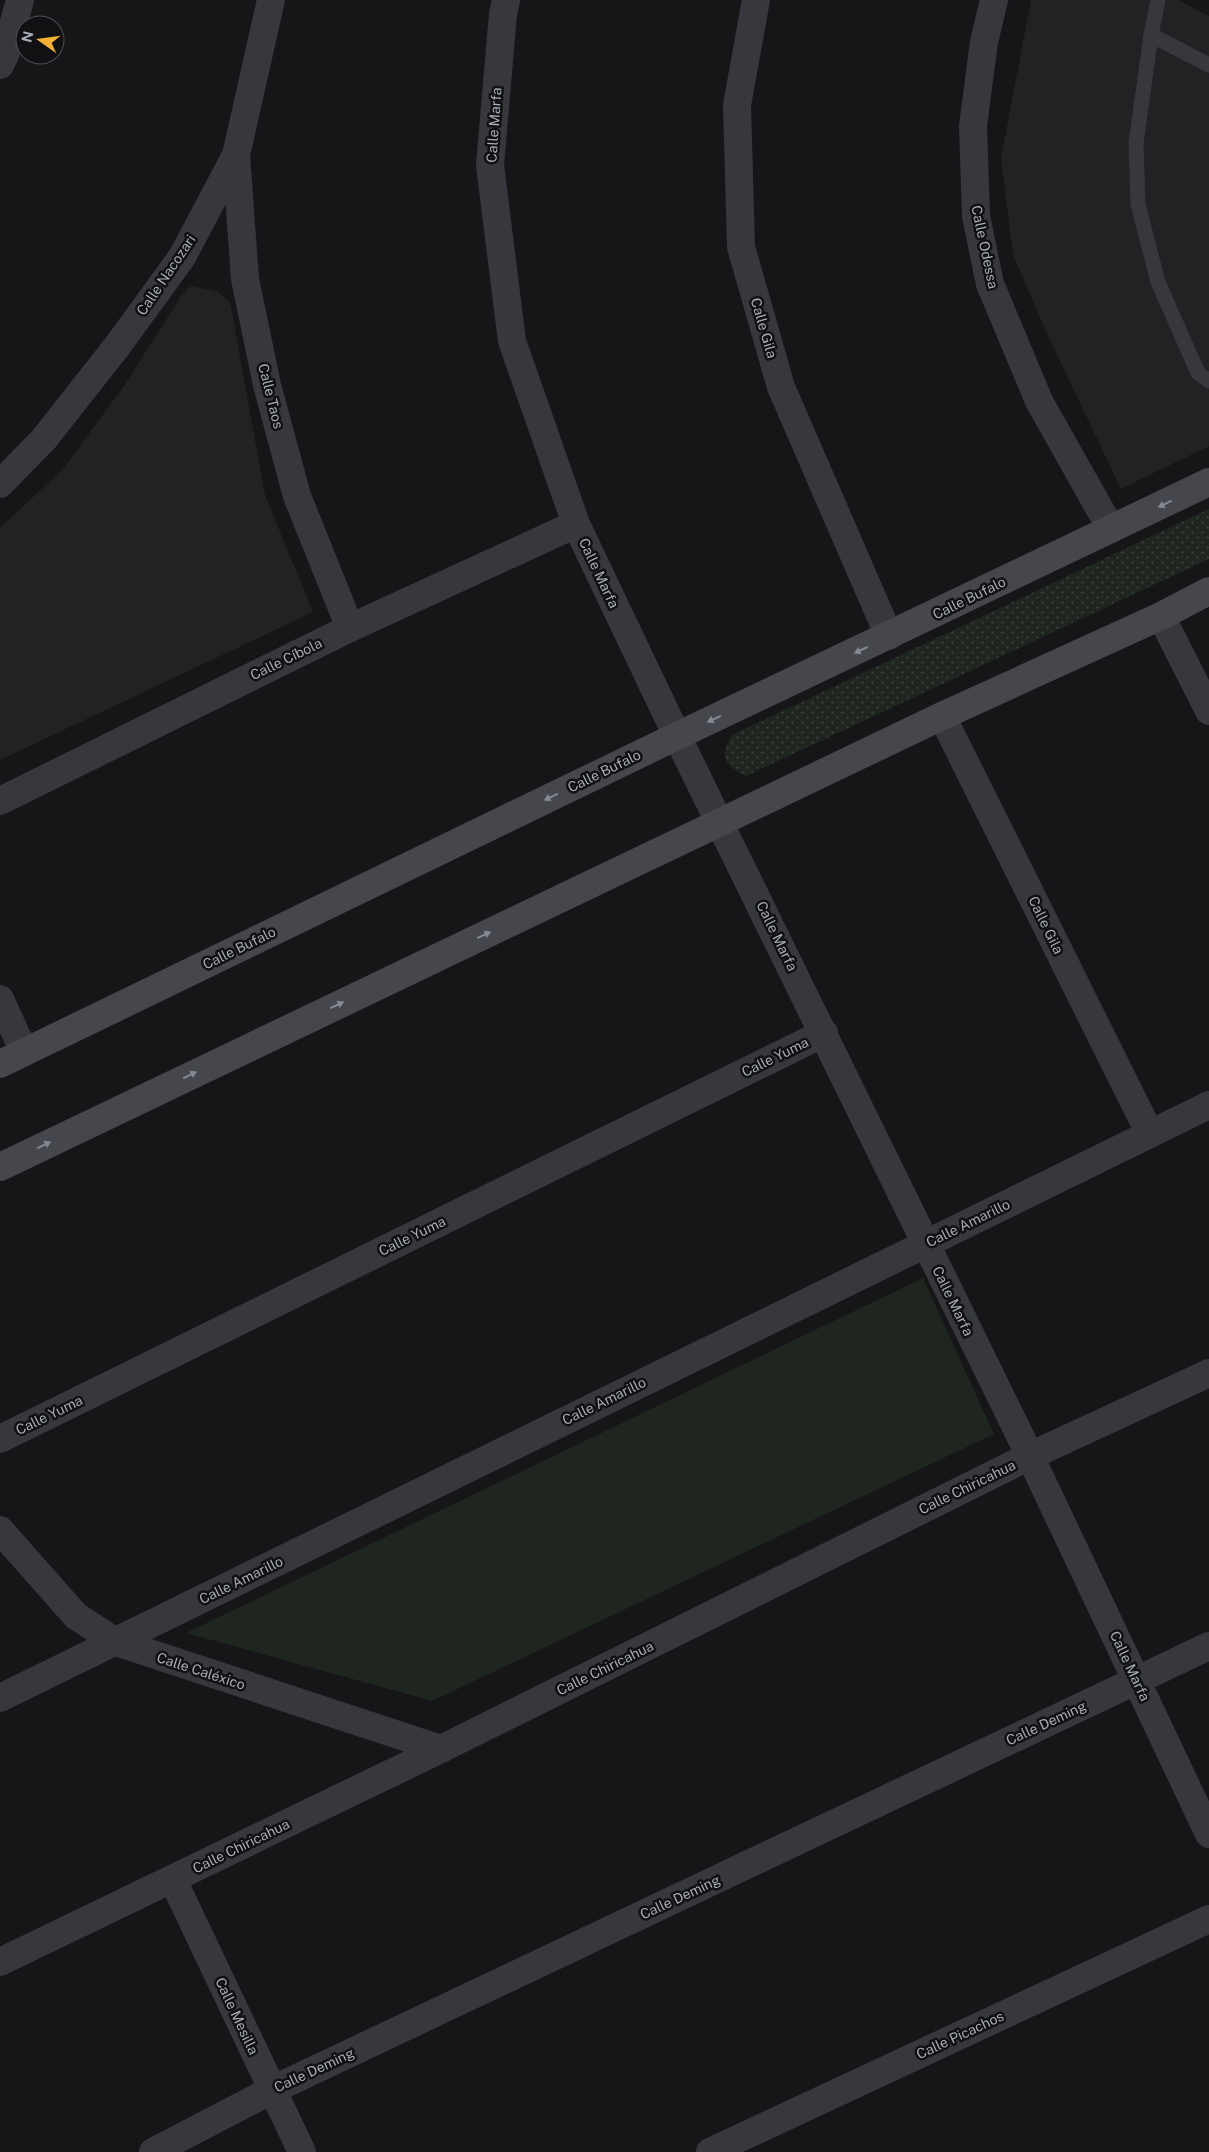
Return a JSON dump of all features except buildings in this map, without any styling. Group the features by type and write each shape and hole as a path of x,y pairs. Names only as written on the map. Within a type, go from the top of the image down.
{"main road":[{"name":"Calle Bufalo","path":"0,1064 677,736 1209,482"},
{"path":"0,1167 942,716 1161,616 1209,591"}],"street":[{"path":"0,65 5,55 20,0"},
{"name":"Calle Nacozari","path":"0,484 44,439 118,345 182,257 236,155 270,0"},
{"name":"Calle Marfa","path":"506,0 503,14 490,165 512,341 576,524 677,736 721,822 925,1244 1030,1456 1209,1834"},
{"name":"Calle Gila","path":"756,0 737,105 741,247 781,387 889,636"},
{"name":"Calle Odessa","path":"994,0 984,42 973,126 976,216 990,284 1039,401 1111,529"},
{"name":"Calle Taos","path":"236,155 245,279 267,386 297,496 350,628"},
{"name":"Calle Cíbola","path":"0,801 350,628 576,524"},
{"path":"1161,616 1209,711"},
{"name":"Calle Gila","path":"942,716 1150,1134"},
{"path":"0,999 24,1052"},
{"name":"Calle Yuma","path":"0,1439 824,1033"},
{"name":"Calle Amarillo","path":"0,1698 1209,1105"},
{"name":"Calle Chiricahua","path":"0,1962 441,1749 1030,1456 1209,1373"},
{"name":"Calle Caléxico","path":"0,1530 76,1616 116,1642 441,1749"},
{"name":"Calle Deming","path":"153,2152 272,2090 1209,1646"},
{"name":"Calle Mesilla","path":"173,1880 302,2152"},
{"name":"Calle Picachos","path":"710,2152 1209,1918"}],"lane":[{"path":"1158,0 1151,35 1136,143 1138,204 1158,282 1198,373 1209,381"},
{"path":"1151,35 1209,66"}],"shaded area":[{"path":"1031,0 1178,0 1209,16 1209,446 1121,489 1049,338 1013,255 1001,158"},
{"path":"191,286 217,291 230,302 265,495 313,612 0,760 0,528 63,469 124,386 181,296"},
{"path":"1209,509 1209,559 746,776 728,764 725,755 732,735"},
{"path":"923,1278 994,1434 432,1701 186,1633"}]}
